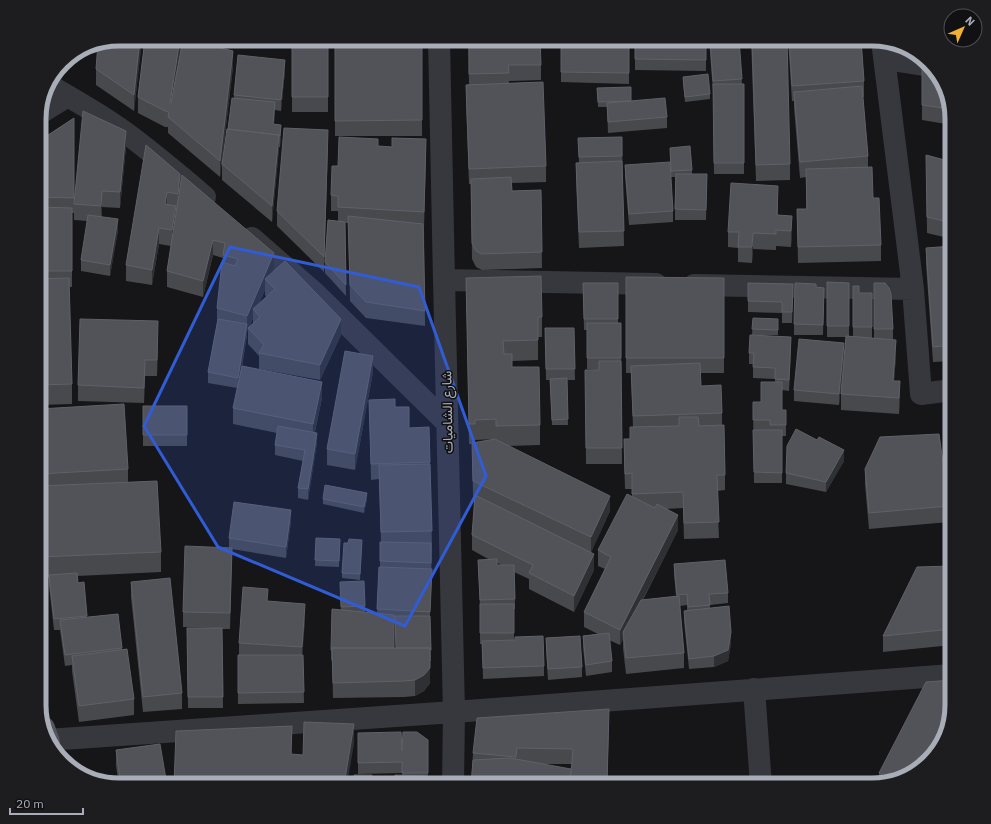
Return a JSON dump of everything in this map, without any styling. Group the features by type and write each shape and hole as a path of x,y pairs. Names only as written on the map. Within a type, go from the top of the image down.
{"street":[{"name":"شارع الشاميات","path":"439,46 454,712 453,778"},
{"path":"917,61 883,50 913,289 921,394 945,391"},
{"path":"54,88 103,118 138,142 220,210"},
{"path":"47,109 68,96"},
{"path":"238,226 316,294 447,423"},
{"path":"444,280 913,289"},
{"path":"54,738 454,712 945,675"},
{"path":"754,689 760,778"}],"highlighted area":[{"path":"230,247 419,287 486,476 405,626 218,547 144,426"}],"building":[{"path":"139,46 134,95 96,69 98,50 105,47"},
{"path":"144,46 179,46 170,103 182,46 214,46 233,51 220,161 168,117 169,112 138,97"},
{"path":"292,46 328,46 328,97 292,97"},
{"path":"335,46 422,46 422,120 335,121"},
{"path":"469,46 540,46 541,65 508,65 509,73 469,74"},
{"path":"561,46 629,46 629,73 561,72"},
{"path":"635,46 706,46 706,60 635,59"},
{"path":"710,46 740,46 742,79 713,81"},
{"path":"752,46 787,46 790,164 756,165"},
{"path":"789,46 862,46 864,81 792,86"},
{"path":"238,55 285,60 281,100 234,95"},
{"path":"922,66 935,83 943,100 944,108 922,105"},
{"path":"708,74 710,94 685,97 683,77"},
{"path":"543,82 546,166 469,169 466,85"},
{"path":"713,84 744,84 744,163 714,163"},
{"path":"862,86 868,156 800,162 794,92"},
{"path":"631,87 631,101 598,102 597,88"},
{"path":"232,98 275,102 273,124 281,125 280,136 228,129"},
{"path":"665,98 667,117 608,122 607,103"},
{"path":"83,111 126,131 120,192 102,191 101,206 74,204"},
{"path":"74,118 74,198 46,197 46,136"},
{"path":"284,128 328,130 324,257 277,211"},
{"path":"227,129 279,135 272,206 222,164"},
{"path":"339,137 378,139 378,146 392,147 392,138 426,139 424,212 338,207 338,196 331,195 332,166 338,166"},
{"path":"622,137 622,156 579,157 578,138"},
{"path":"146,145 180,174 178,194 167,192 165,204 176,206 172,230 159,228 152,270 126,265"},
{"path":"690,146 692,170 671,171 670,148"},
{"path":"926,155 945,160 945,221 927,217"},
{"path":"622,161 624,231 579,232 576,163"},
{"path":"670,162 673,211 629,214 625,165"},
{"path":"872,167 873,198 879,198 881,245 798,247 797,209 807,209 806,169"},
{"path":"676,174 707,174 706,210 675,209"},
{"path":"182,175 274,253 247,316 217,308 222,262 235,266 238,259 223,255 225,243 213,240 203,281 167,271"},
{"path":"511,177 512,191 541,190 542,252 482,254 476,251 472,243 471,179"},
{"path":"731,183 778,186 777,215 792,216 791,231 776,230 776,234 753,233 752,247 738,247 739,232 728,232"},
{"path":"46,207 72,208 72,271 46,271"},
{"path":"88,215 118,219 110,265 81,260"},
{"path":"348,216 423,224 425,311 366,302 350,285"},
{"path":"328,220 345,222 346,285 325,262"},
{"path":"945,247 945,346 933,347 926,248"},
{"path":"285,261 341,319 320,365 259,353 264,345 248,328 260,317 253,309 275,289 265,279"},
{"path":"541,276 542,317 538,317 538,340 503,341 504,354 512,354 512,367 539,367 540,425 496,426 496,419 475,420 475,424 469,424 466,278"},
{"path":"626,277 724,278 724,358 626,358"},
{"path":"69,278 72,384 46,385 46,279"},
{"path":"827,282 849,283 849,326 827,326"},
{"path":"583,283 618,283 618,319 584,319"},
{"path":"748,283 793,284 792,312 782,312 782,302 748,301"},
{"path":"795,283 816,284 816,287 824,288 823,325 794,324"},
{"path":"874,283 885,283 889,288 891,294 893,329 874,329"},
{"path":"853,286 859,286 859,293 872,293 872,327 853,327"},
{"path":"753,318 778,319 778,330 752,329"},
{"path":"80,319 158,321 157,360 145,360 144,388 78,385"},
{"path":"218,319 247,324 238,378 208,372"},
{"path":"587,323 621,323 621,358 587,358"},
{"path":"545,328 574,328 575,369 546,369"},
{"path":"750,335 791,337 789,380 775,379 775,368 753,367 754,353 749,353"},
{"path":"846,336 896,340 893,381 900,381 899,398 841,394"},
{"path":"799,339 844,343 839,394 794,390"},
{"path":"345,351 373,356 355,454 327,449"},
{"path":"599,361 621,361 622,448 586,448 585,370 599,370"},
{"path":"700,363 701,386 721,385 722,413 633,416 631,366"},
{"path":"242,366 322,382 313,424 233,408"},
{"path":"567,378 568,419 552,420 550,379"},
{"path":"761,382 782,382 782,410 786,410 786,425 770,425 770,420 753,420 753,402 761,402"},
{"path":"395,399 395,407 409,407 409,428 429,427 430,462 371,464 369,400"},
{"path":"124,404 128,469 46,474 46,409"},
{"path":"143,406 187,406 187,435 143,435"},
{"path":"679,417 698,417 699,426 724,425 725,475 717,475 719,522 684,523 683,492 632,494 632,473 625,474 624,439 630,439 630,427 679,426"},
{"path":"278,426 317,433 308,489 298,488 305,450 275,445"},
{"path":"796,429 817,440 819,437 844,450 826,482 786,473 787,446"},
{"path":"753,430 782,430 782,473 754,472"},
{"path":"939,434 945,477 945,506 869,513 865,469 880,437"},
{"path":"495,439 610,496 591,537 473,481 472,443"},
{"path":"430,464 432,531 381,532 379,465"},
{"path":"157,481 161,552 46,557 46,486"},
{"path":"325,485 367,493 364,507 323,499"},
{"path":"627,494 655,508 657,504 678,515 620,630 584,612 611,557 598,550"},
{"path":"475,495 594,554 574,596 529,573 533,565 472,535"},
{"path":"234,502 291,510 286,547 229,538"},
{"path":"316,538 340,539 339,561 315,560"},
{"path":"349,539 362,540 360,574 342,573 344,543 348,543"},
{"path":"380,542 431,543 431,563 380,561"},
{"path":"185,546 232,548 230,613 183,612"},
{"path":"497,559 497,565 514,565 515,599 480,600 478,560"},
{"path":"725,560 728,593 709,594 710,605 688,607 687,594 677,595 674,564"},
{"path":"945,566 945,630 883,636 917,567"},
{"path":"379,567 432,569 430,612 377,609"},
{"path":"77,573 78,583 84,582 87,616 54,619 49,575"},
{"path":"170,578 182,693 143,697 131,582"},
{"path":"364,581 365,606 341,607 340,582"},
{"path":"243,587 268,589 267,601 305,604 302,647 239,643"},
{"path":"679,596 684,653 626,658 623,632 641,600"},
{"path":"480,604 514,604 514,633 480,633"},
{"path":"729,606 731,632 728,650 714,656 689,659 684,611"},
{"path":"332,609 394,615 394,648 332,648 331,650"},
{"path":"118,614 122,648 65,655 60,620"},
{"path":"395,616 430,616 431,650 430,648 396,648"},
{"path":"187,628 222,628 223,697 188,697"},
{"path":"609,633 612,661 586,665 583,636"},
{"path":"543,636 544,666 483,668 482,641 515,640 515,637"},
{"path":"580,636 582,667 548,669 546,638"},
{"path":"332,648 430,648 430,668 424,675 415,680 333,683"},
{"path":"127,649 134,699 79,706 72,656"},
{"path":"238,655 303,655 304,692 238,693"},
{"path":"945,681 943,724 935,741 924,757 908,768 886,777 879,773 926,682"},
{"path":"609,709 607,778 571,778 573,749 517,748 516,757 473,753 477,718"},
{"path":"304,722 354,724 345,778 174,778 176,731 292,726 291,754 303,755"},
{"path":"401,732 402,751 403,732 417,732 428,740 428,773 402,773 402,762 358,763 358,733"},
{"path":"160,744 166,778 120,778 116,750"},
{"path":"510,758 571,769 570,778 472,778 473,760"},
{"path":"354,775 372,775 372,778 354,778"},
{"path":"395,775 427,776 427,778 395,778"}]}
